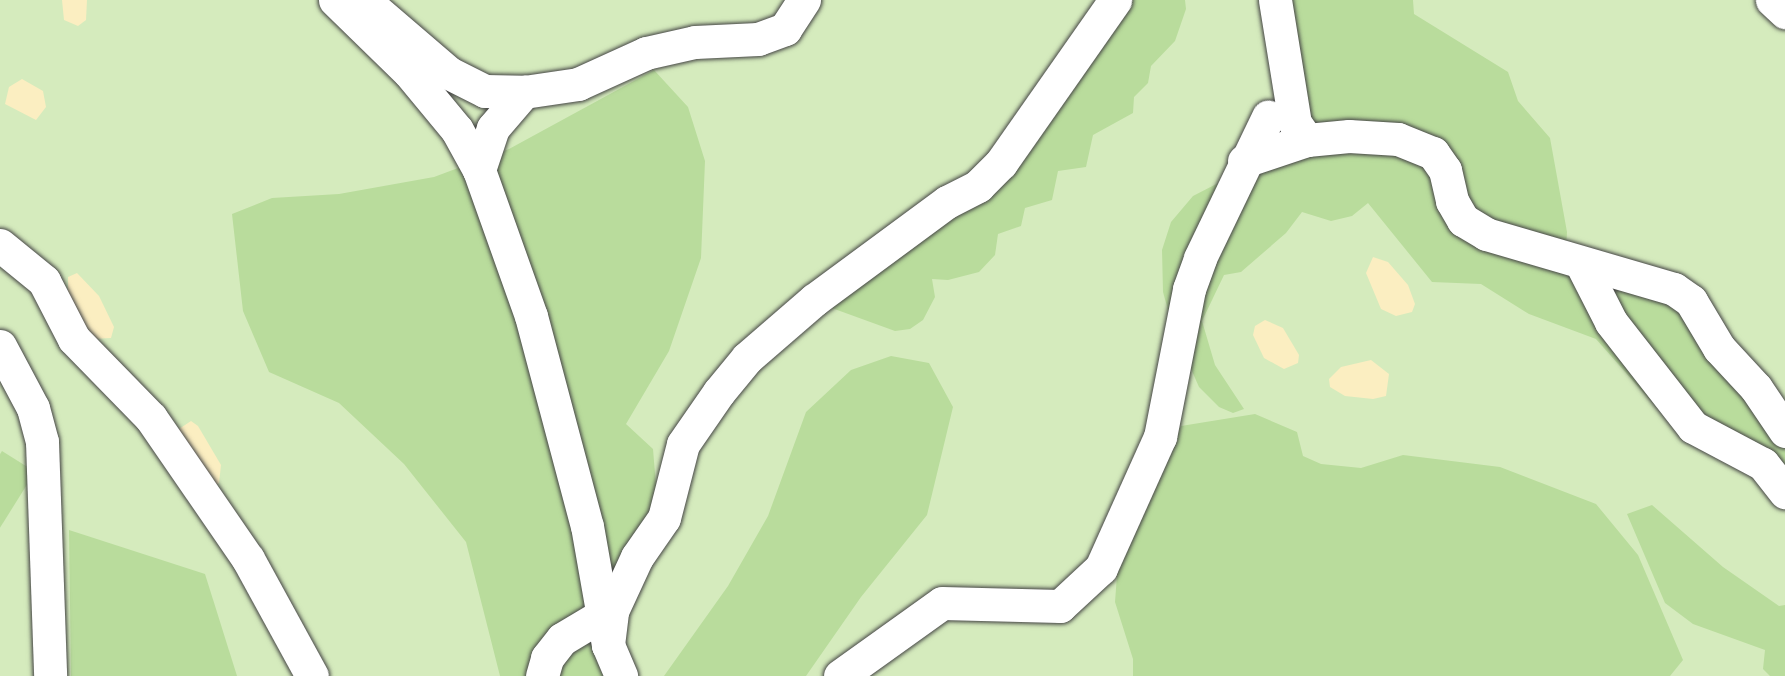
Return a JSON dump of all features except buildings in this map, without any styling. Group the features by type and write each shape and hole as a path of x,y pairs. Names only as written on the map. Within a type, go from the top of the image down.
{"street":[{"path":"335,0 409,72 457,130 480,170 531,316 587,526 605,630 621,676"},
{"path":"364,0 449,73 485,91 524,92 578,83 646,53 695,42 758,39 785,29 804,0"},
{"path":"605,630 637,557 664,518 683,444 719,392 747,358 814,300 993,170 1115,0"},
{"path":"1275,0 1295,123 1307,140"},
{"path":"1772,0 1785,12"},
{"path":"480,170 493,128 524,92"},
{"path":"840,676 942,604 1059,606 1101,568 1160,437 1189,289 1244,162 1268,117"},
{"path":"1244,162 1307,140 1349,136 1398,139 1433,153 1445,170 1452,201 1463,220 1486,234 1674,289 1690,301 1719,348 1756,388 1785,431"},
{"path":"0,245 44,281 74,339 151,418 248,559 312,676"},
{"path":"1581,263 1611,322 1693,427 1763,464 1785,492"},
{"path":"0,346 33,408 42,442 50,676"},
{"path":"542,676 547,658 562,639 605,630"}],"green space":[{"path":"0,0 1785,0 1785,676 0,676"},
{"path":"1133,0 1185,0 1186,9 1175,41 1151,66 1148,83 1134,97 1133,113 1093,135 1086,167 1058,171 1052,200 1025,208 1021,226 998,234 995,255 979,272 948,280 932,279 935,297 923,320 910,329 895,331 829,307 1087,58 1122,20"},
{"path":"1291,0 1413,0 1414,14 1508,72 1518,101 1550,138 1567,232 1565,268 1661,294 1684,311 1750,392 1785,449 1785,476 1664,416 1596,339 1529,314 1481,284 1432,282 1368,203 1352,216 1331,221 1302,212 1286,233 1241,272 1224,275 1202,321 1215,365 1244,409 1233,413 1219,407 1199,387 1173,328 1163,292 1162,250 1171,222 1193,196 1228,178 1294,75"},
{"path":"654,70 688,107 705,161 701,258 669,351 626,424 653,449 660,534 607,676 500,676 466,542 404,464 339,403 269,372 243,311 232,214 272,198 339,194 434,177 509,149"},
{"path":"891,356 929,363 953,407 927,515 861,597 806,676 664,676 728,586 768,516 806,412 851,370"},
{"path":"1255,414 1297,432 1303,456 1321,464 1361,468 1403,455 1500,467 1596,504 1638,555 1683,660 1670,676 1133,676 1133,659 1115,602 1119,548 1181,426"},
{"path":"2,451 35,472 0,528 0,454"},
{"path":"1652,505 1723,567 1779,606 1785,605 1785,676 1770,676 1763,669 1765,650 1693,624 1665,603 1627,514"},
{"path":"69,530 205,574 237,676 71,676"}],"sand":[{"path":"62,0 87,0 86,20 78,26 64,20"},
{"path":"22,79 43,91 46,107 36,120 5,104 9,87"},
{"path":"1373,257 1388,262 1408,285 1415,304 1412,312 1396,316 1381,309 1366,273"},
{"path":"77,273 99,296 114,327 111,338 92,339 68,294 68,277"},
{"path":"1265,320 1283,328 1299,355 1298,363 1284,369 1264,358 1253,335 1255,326"},
{"path":"1371,360 1389,374 1386,396 1373,399 1345,396 1330,387 1329,379 1341,367"},
{"path":"191,421 198,426 221,465 219,483 212,487 176,431"}]}
